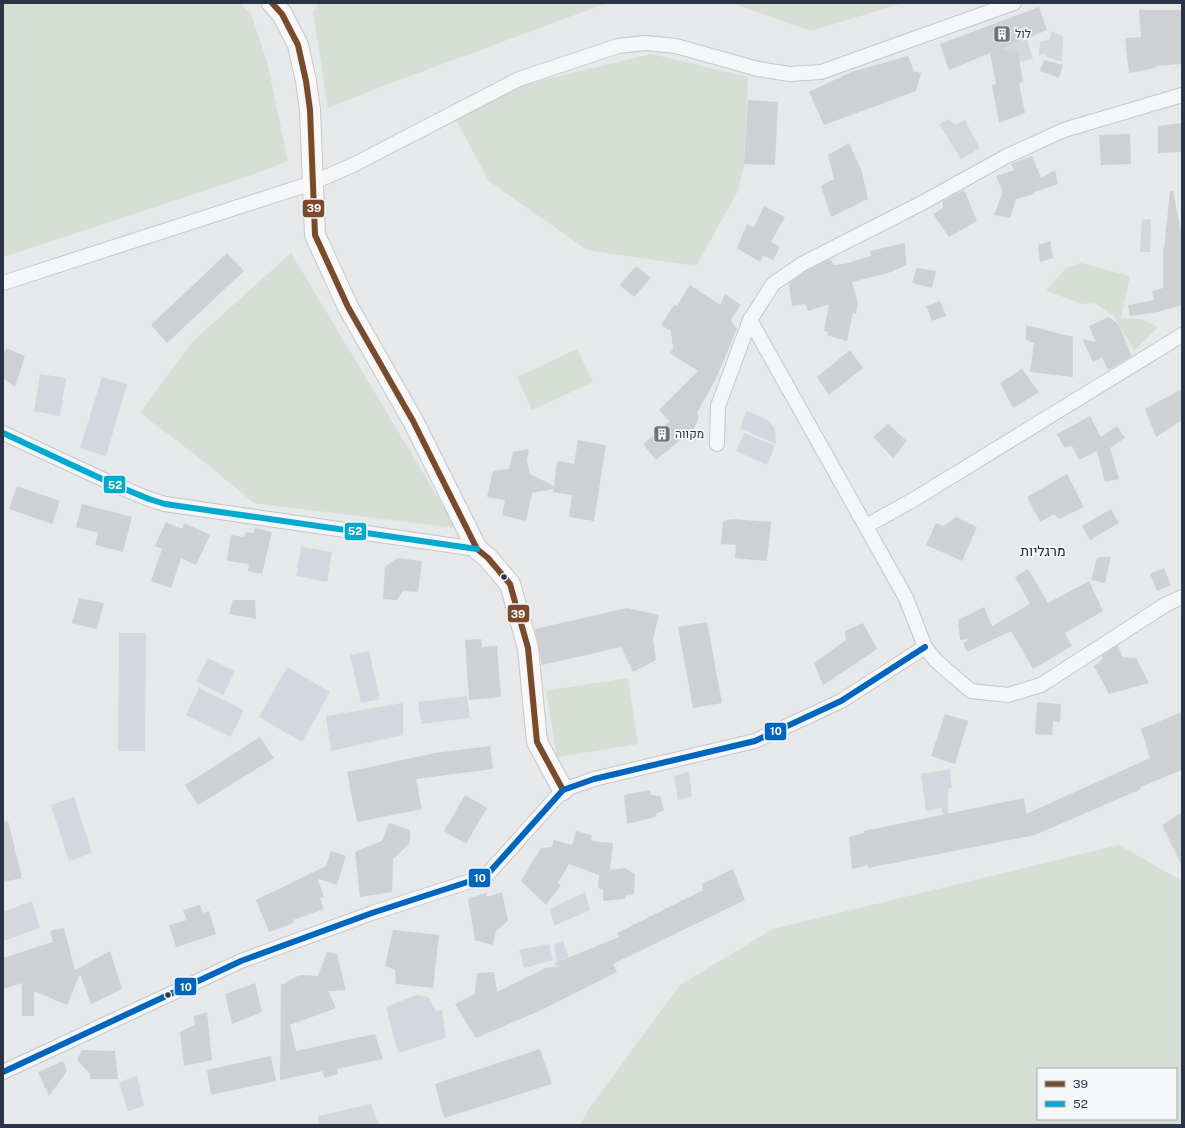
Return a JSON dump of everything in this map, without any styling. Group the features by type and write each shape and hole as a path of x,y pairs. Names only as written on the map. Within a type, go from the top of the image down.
{"street":[{"path":"272,3 291,31 303,63 310,110 315,235 348,307 413,421 477,548 488,558 510,584 528,648 537,742 563,790"},
{"path":"3,283 312,182 355,164 519,79 618,46 645,43 676,46 758,69 789,74 821,72 1014,3"},
{"path":"717,444 718,406 750,320 773,284 802,264 922,203 1005,157 1064,130 1182,95"},
{"path":"750,320 906,598 925,647 936,661 971,691 1008,695 1041,685 1165,605 1182,597"},
{"path":"866,526 919,496 1182,335"},
{"path":"3,433 114,485 160,502 477,548"},
{"path":"3,1072 241,961 372,913 486,876 563,790 594,779 755,741 841,701 925,647"}],"shaded area":[{"path":"3,3 240,3 251,14 267,62 288,161 243,178 3,257"},
{"path":"319,3 607,3 383,86 328,108 313,12"},
{"path":"732,3 903,3 811,31"},
{"path":"1051,31 1063,37 1062,62 1047,57 1046,54 1039,55 1040,42 1050,40"},
{"path":"1027,39 1033,59 1006,64 1003,48"},
{"path":"651,54 748,77 744,164 738,191 696,266 587,250 489,181 456,120 518,86"},
{"path":"949,119 955,125 965,120 980,148 961,159 939,124"},
{"path":"1151,219 1150,252 1140,252 1142,220"},
{"path":"291,253 456,528 254,503 197,456 140,413 192,342"},
{"path":"1081,263 1130,276 1121,318 1141,319 1158,327 1134,351 1114,316 1094,303 1083,304 1046,291 1066,268"},
{"path":"577,349 593,382 532,410 517,377"},
{"path":"40,374 66,378 60,416 34,411"},
{"path":"102,377 127,384 106,456 80,448"},
{"path":"747,411 768,420 775,429 776,444 740,428"},
{"path":"744,433 775,446 767,465 736,451"},
{"path":"301,547 332,552 327,582 296,576"},
{"path":"119,633 146,633 145,751 118,751"},
{"path":"369,651 380,699 361,703 350,655"},
{"path":"208,658 235,671 223,695 196,681"},
{"path":"287,667 330,692 302,742 259,717"},
{"path":"628,678 638,744 557,757 546,691"},
{"path":"199,688 244,710 231,737 186,715"},
{"path":"467,696 470,718 421,724 418,702"},
{"path":"403,703 403,735 331,751 326,716"},
{"path":"950,769 952,787 948,789 948,814 943,815 941,808 926,811 921,774"},
{"path":"689,772 692,796 678,800 674,776"},
{"path":"74,797 92,853 69,861 51,805"},
{"path":"1119,845 1182,881 1182,1125 580,1125 588,1110 680,985 773,929"},
{"path":"585,892 590,910 554,926 550,909"},
{"path":"32,901 40,928 3,941 3,912"},
{"path":"563,941 569,957 557,962 554,945"},
{"path":"549,944 553,960 524,968 519,950"},
{"path":"416,995 428,997 436,1011 442,1010 446,1038 398,1053 386,1007"},
{"path":"137,1076 144,1106 128,1111 119,1082"},
{"path":"371,1104 379,1125 320,1125 318,1116"}],"building":[{"path":"1039,7 1047,30 1002,49 1018,53 1023,81 1019,84 1025,113 999,123 992,85 996,84 990,53 949,70 940,44"},
{"path":"1139,10 1182,10 1182,64 1156,66 1156,68 1129,73 1125,38 1141,37"},
{"path":"908,56 914,71 921,73 916,91 824,125 809,92 851,72"},
{"path":"1044,60 1063,65 1059,78 1040,71"},
{"path":"748,100 778,102 775,165 744,164"},
{"path":"1182,123 1182,152 1158,153 1158,126"},
{"path":"1130,134 1131,164 1101,165 1099,135"},
{"path":"849,143 862,172 868,199 831,217 821,186 834,179 828,155"},
{"path":"1032,156 1041,178 1055,170 1058,184 1034,192 1034,194 1016,199 1010,218 994,215 1003,192 996,176 1014,170 1011,164"},
{"path":"964,190 977,221 949,237 933,214 943,208 943,201"},
{"path":"1170,191 1173,191 1182,236 1182,305 1158,312 1130,316 1128,305 1154,300 1152,291 1163,288 1163,248 1164,249"},
{"path":"764,206 785,217 771,242 780,247 773,260 763,255 760,262 737,248 747,224 754,228"},
{"path":"1050,241 1053,258 1040,262 1038,245"},
{"path":"905,243 906,265 891,272 852,282 858,303 856,314 853,312 847,341 827,335 828,332 824,331 829,304 808,311 805,304 792,306 789,283 806,271 830,259 834,265 844,264 871,256 870,251"},
{"path":"227,253 244,271 167,343 151,325"},
{"path":"636,266 651,278 634,297 620,285"},
{"path":"917,268 936,271 932,288 912,283"},
{"path":"690,285 720,305 725,294 741,305 731,320 737,329 716,378 697,413 699,417 691,436 684,437 656,460 643,444 670,421 659,410 698,371 670,353 673,348 671,331 661,325 674,305 677,306"},
{"path":"940,301 946,316 932,321 926,306"},
{"path":"1109,317 1118,324 1132,356 1108,370 1102,357 1093,362 1082,339 1096,342 1089,326"},
{"path":"1026,325 1073,337 1073,377 1030,372 1034,343 1026,340"},
{"path":"6,348 25,356 15,387 3,378 3,357"},
{"path":"850,350 863,368 829,395 817,377"},
{"path":"1022,369 1039,392 1013,408 1000,383"},
{"path":"1182,389 1182,420 1156,437 1145,409"},
{"path":"1090,416 1101,437 1117,426 1125,438 1110,448 1119,479 1105,482 1097,451 1079,460 1072,446 1064,447 1057,434"},
{"path":"888,424 907,441 893,458 873,437"},
{"path":"578,440 606,445 594,521 569,517 572,495 553,492 553,489 532,493 526,521 502,515 505,500 487,497 493,471 509,469 513,452 529,449 527,461 530,474 554,486 557,461 574,464"},
{"path":"1067,474 1084,507 1059,519 1054,514 1040,522 1027,497"},
{"path":"17,486 60,501 52,524 9,509"},
{"path":"82,504 132,517 123,552 95,545 98,533 76,527"},
{"path":"1111,509 1119,523 1090,540 1082,526"},
{"path":"956,517 977,527 962,561 926,545 936,523 944,526"},
{"path":"732,519 771,522 767,561 735,558 736,545 721,544 723,521"},
{"path":"166,522 182,529 184,523 210,535 196,565 181,558 171,588 151,581 162,549 155,546"},
{"path":"255,528 272,532 262,574 248,571 249,564 227,561 231,535 244,537 246,532 253,533"},
{"path":"1111,556 1105,583 1091,580 1097,558"},
{"path":"397,558 422,561 418,592 403,591 397,600 383,599 385,567"},
{"path":"1164,568 1171,585 1157,591 1150,574"},
{"path":"1028,569 1048,603 1089,581 1103,611 1065,633 1072,646 1033,669 1011,631 967,652 963,643 969,639 960,640 958,620 984,607 992,626 1030,604 1015,577"},
{"path":"79,598 104,603 97,629 72,623"},
{"path":"233,600 255,600 256,619 229,614"},
{"path":"627,608 659,615 653,639 656,660 633,672 621,647 542,665 535,629"},
{"path":"707,622 722,703 693,708 678,627"},
{"path":"863,623 877,649 823,685 814,663 846,640 845,631"},
{"path":"481,639 482,647 497,646 501,697 469,700 465,640"},
{"path":"1118,645 1122,657 1136,658 1149,683 1109,694 1094,666 1103,659 1101,656"},
{"path":"1037,702 1061,704 1060,722 1053,722 1052,735 1035,734"},
{"path":"1182,712 1182,770 1140,787 1141,789 1035,835 868,868 868,865 852,869 849,837 864,833 864,831 1024,798 1026,814 1150,758 1141,729"},
{"path":"945,714 968,721 955,764 931,756"},
{"path":"260,737 274,758 198,805 185,785"},
{"path":"490,746 493,769 416,779 422,809 357,822 347,772 435,753"},
{"path":"650,790 651,795 660,796 664,810 657,813 655,817 627,824 624,795"},
{"path":"465,795 487,808 466,844 444,831"},
{"path":"1182,812 1182,866 1162,825"},
{"path":"8,821 22,878 3,882 3,822"},
{"path":"389,823 410,830 410,843 393,859 392,892 360,897 355,852 382,841"},
{"path":"576,831 592,835 591,841 613,843 610,870 625,868 635,874 634,894 626,895 625,899 603,901 603,889 598,888 599,875 569,864 558,883 561,885 546,905 521,881 541,848 552,847 554,840 572,845"},
{"path":"331,851 346,856 337,885 318,879 324,897 320,898 324,909 293,920 294,923 269,932 256,900 326,866"},
{"path":"733,869 745,900 613,964 617,972 537,1012 476,1038 455,1004 475,994 477,973 494,972 497,992 546,968 561,966 553,964 619,937 617,933 703,890 702,884"},
{"path":"502,892 508,921 496,931 493,945 475,940 468,899 486,893 487,897"},
{"path":"200,905 203,913 209,911 216,934 176,947 169,925 187,920 183,910"},
{"path":"64,928 75,970 110,951 122,989 91,1004 80,974 67,1005 34,991 34,1016 22,1016 22,983 3,989 3,958 53,942 50,931"},
{"path":"393,930 439,935 433,988 396,984 395,970 385,966"},
{"path":"327,952 337,954 346,990 328,991 336,1008 290,1025 296,1051 375,1034 383,1059 337,1069 338,1074 324,1078 322,1071 280,1080 281,985 300,975 318,976"},
{"path":"255,983 262,1012 232,1024 225,994"},
{"path":"207,1012 212,1060 184,1066 180,1032 195,1025 194,1016"},
{"path":"540,1049 552,1084 444,1118 435,1084"},
{"path":"82,1050 115,1051 118,1079 90,1079 90,1074 77,1060"},
{"path":"271,1056 276,1081 211,1095 207,1070"},
{"path":"63,1061 67,1071 49,1096 38,1072"}],"transit line":[{"name":"39","path":"272,3 282,14 298,45 306,81 310,110 315,235 348,307 413,421 477,549 488,558 510,584 528,648 537,742 563,790"},
{"name":"52","path":"3,433 115,485 165,504 477,549"},
{"name":"10","path":"3,1072 241,961 372,913 486,876 563,790 594,779 755,741 841,701 925,647"}],"place":[{"name":"לול","path":"1002,34"},
{"name":"מקווה","path":"662,434"}],"district":[{"name":"מרגליות","path":"1043,551"}]}
